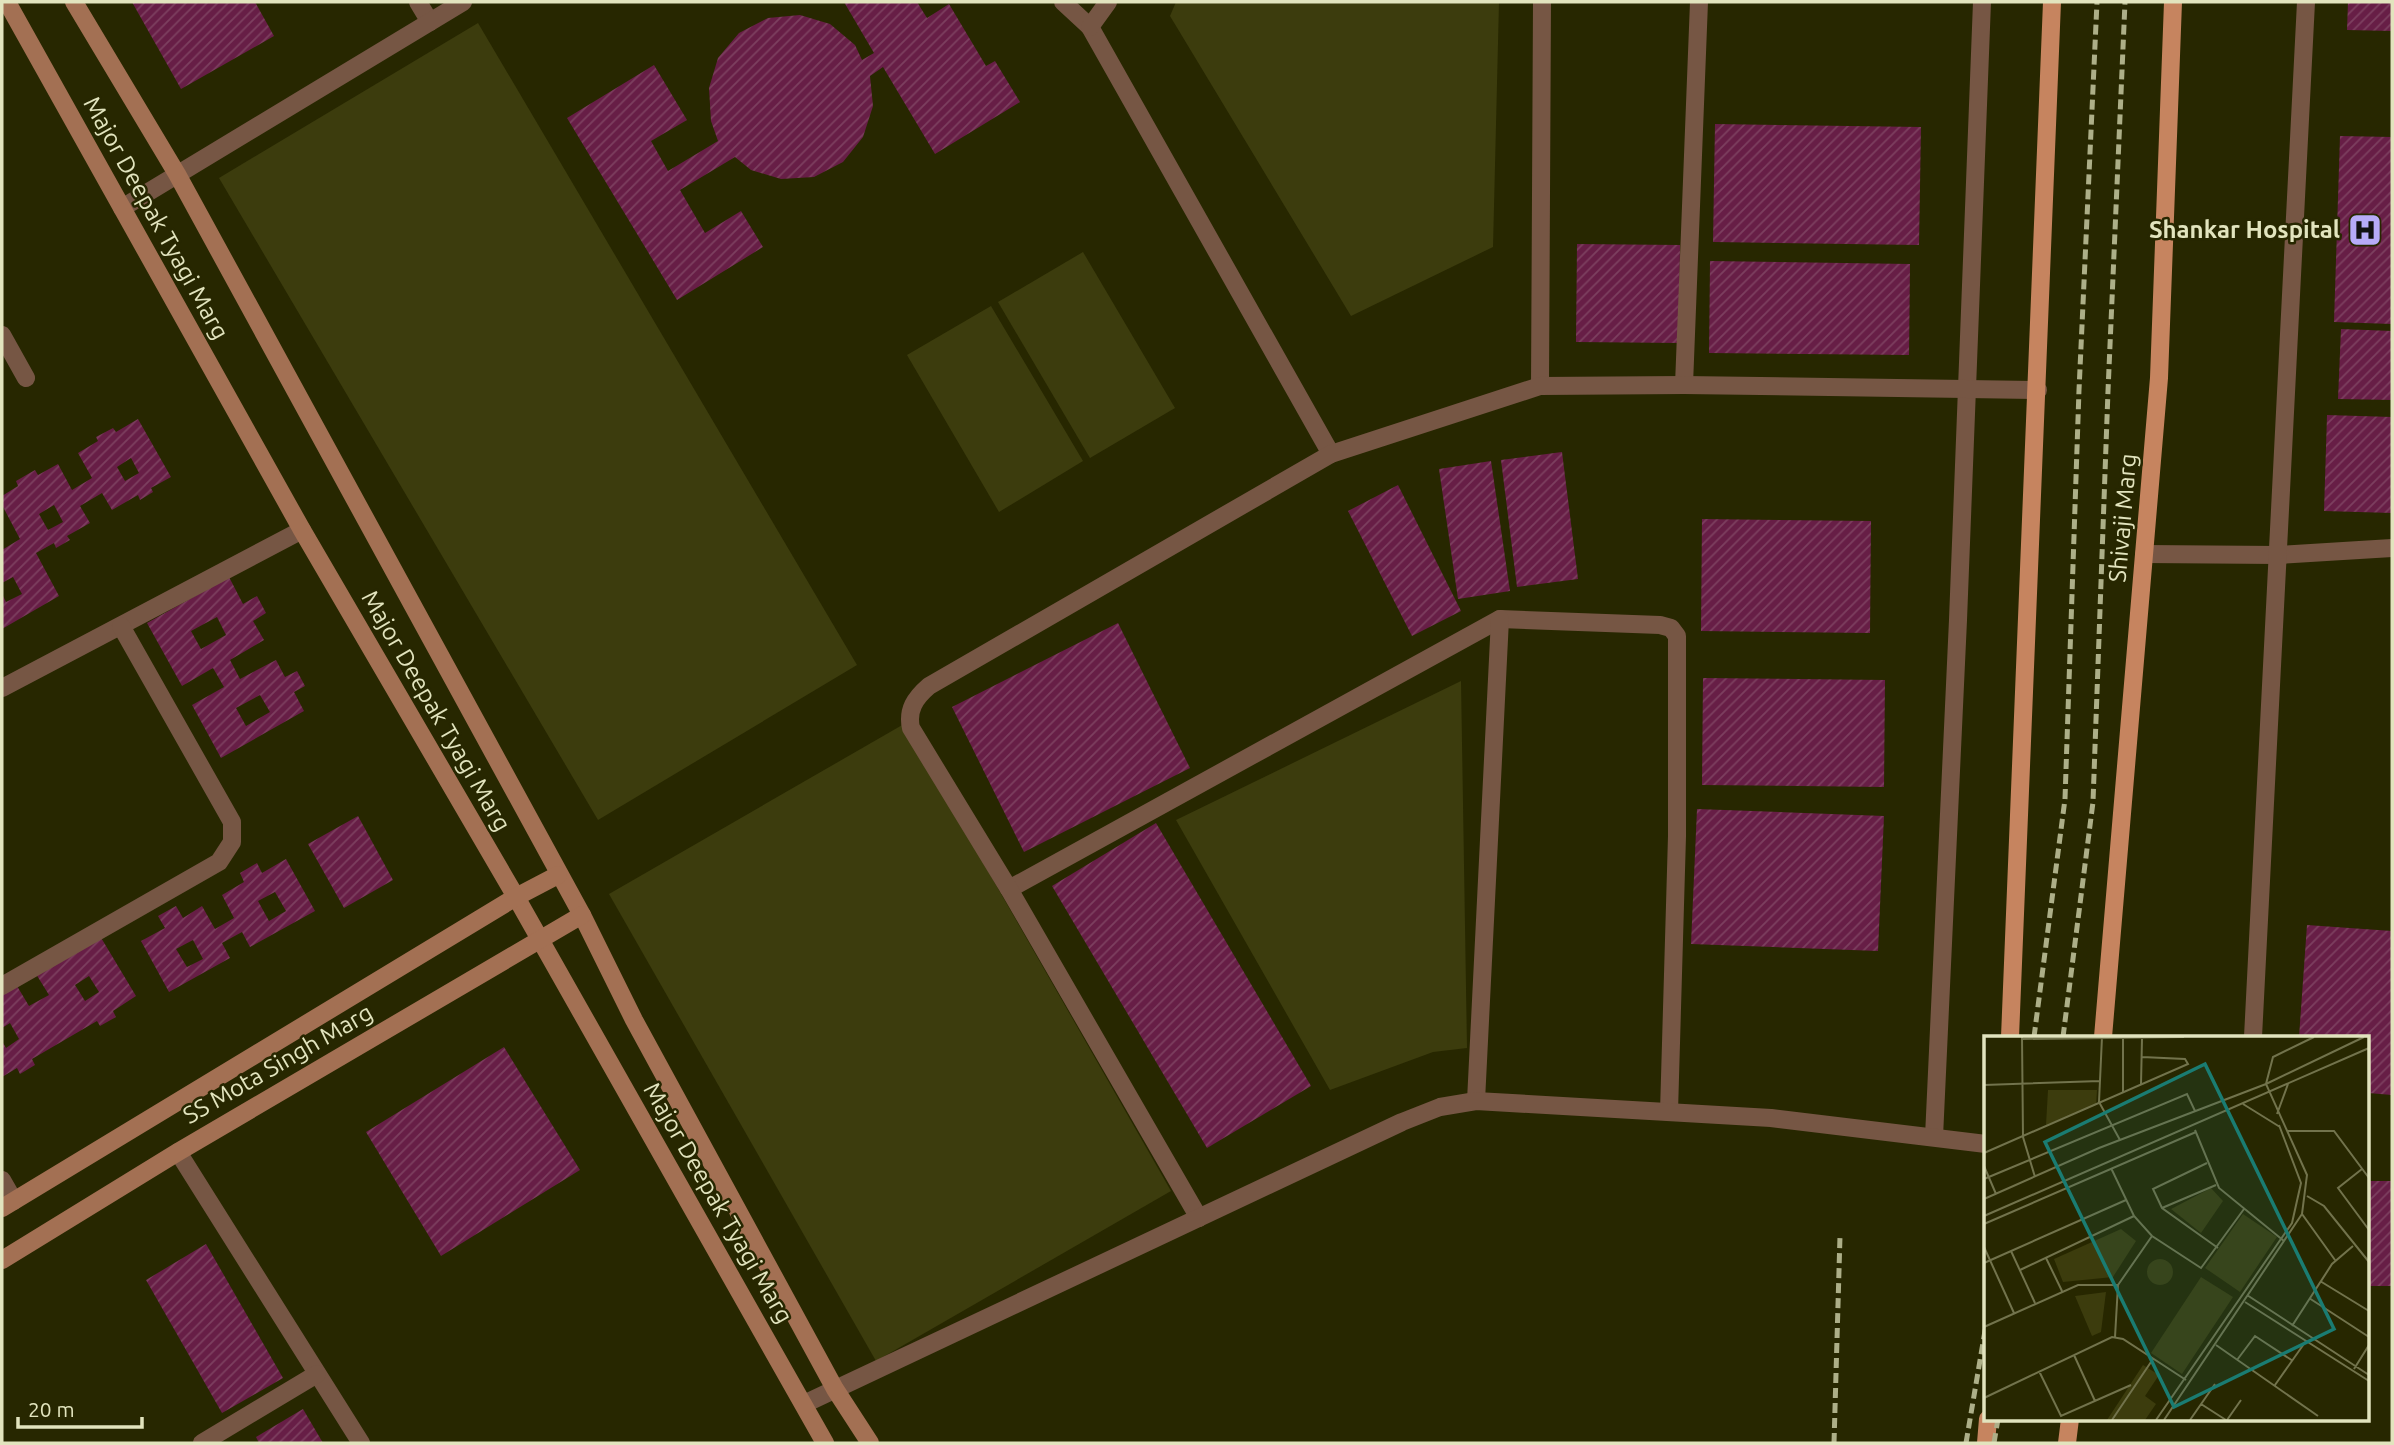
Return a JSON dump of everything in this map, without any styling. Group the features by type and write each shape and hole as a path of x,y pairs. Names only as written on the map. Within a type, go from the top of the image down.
{"main road":[{"path":"2010,1036 2052,2"},
{"name":"Shivaji Marg","path":"2103,1036 2159,378 2173,2"},
{"path":"1986,1443 1988,1420"},
{"path":"2067,1443 2070,1420"}],"street":[{"name":"Major Deepak Tyagi Marg","path":"7,2 302,530 516,897 825,1443"},
{"name":"Major Deepak Tyagi Marg","path":"74,2 177,174 582,915 634,1020 835,1389 870,1443"},
{"path":"418,2 430,22"},
{"path":"122,208 463,2"},
{"path":"1063,2 1090,27 1331,454"},
{"path":"1090,27 1108,2"},
{"path":"1540,386 1542,2"},
{"path":"1684,385 1699,2"},
{"path":"1934,1137 1968,389 1982,2"},
{"path":"2253,1036 2306,2"},
{"path":"2,335 26,378"},
{"path":"1199,1217 1009,889 911,728 909,718 912,705 920,694 941,679 1331,454 1540,386 1684,385 2038,390"},
{"path":"2,688 302,530"},
{"path":"2144,554 2278,555 2392,548"},
{"path":"1009,889 1500,619 1660,625 1671,628 1677,636 1677,836 1669,1112"},
{"path":"1475,1101 1500,619"},
{"path":"2,986 219,862 232,842 232,822 121,626"},
{"name":"SS Mota Singh Marg","path":"8,1204 516,897 558,875"},
{"name":"SS Mota Singh Marg","path":"2,1260 178,1152 582,915"},
{"path":"804,1404 1402,1122 1440,1107 1475,1101 1771,1118 1984,1144"},
{"path":"178,1152 360,1443"},
{"path":"2,1180 8,1204"},
{"path":"202,1443 317,1374"}],"shaded area":[{"path":"1176,2 1499,2 1493,247 1351,316 1170,16"},
{"path":"478,23 857,665 598,820 219,178"},
{"path":"1083,252 1175,408 1090,458 998,302"},
{"path":"991,306 1083,461 999,512 907,355"},
{"path":"1461,681 1467,1048 1433,1052 1330,1090 1176,820"},
{"path":"904,724 1171,1191 876,1361 609,894"}],"building":[{"path":"132,2 255,2 274,36 181,89"},
{"path":"844,2 917,2 927,18 949,4 986,66 995,61 1020,102 935,154 883,67 870,76 873,106 863,137 843,162 814,177 781,179 751,170 735,157 680,190 705,233 741,211 763,247 677,300 567,118 654,65 687,120 651,141 668,171 718,141 711,121 709,88 718,58 739,33 768,18 800,15 830,24 855,45 862,60 874,53"},
{"path":"2348,2 2392,2 2392,31 2347,30"},
{"path":"1715,124 1921,127 1919,245 1713,242"},
{"name":"Shankar Hospital","path":"2340,136 2392,137 2392,324 2334,322"},
{"path":"1577,244 1680,245 1679,343 1576,342"},
{"path":"1710,261 1910,264 1909,355 1709,353"},
{"path":"2341,329 2392,331 2392,400 2338,399"},
{"path":"2327,415 2392,417 2392,513 2324,511"},
{"path":"138,419 171,477 151,488 153,492 140,500 138,495 112,510 102,493 80,506 90,523 67,536 70,540 56,548 54,543 36,553 59,596 2,629 2,594 6,602 22,594 13,577 2,583 2,550 20,539 2,505 2,496 18,486 16,481 35,470 38,475 58,464 72,490 92,478 78,453 98,441 96,437 113,428 116,432","holes":["131,458 139,473 125,481 117,467","54,505 63,522 48,530 39,514"]},
{"path":"1562,452 1578,579 1517,587 1501,460"},
{"path":"1491,461 1510,591 1458,599 1439,469"},
{"path":"1398,485 1461,611 1412,636 1348,511"},
{"path":"1702,519 1871,521 1870,633 1701,631"},
{"path":"229,577 243,604 257,596 266,613 253,621 264,640 230,660 240,679 276,660 285,677 297,671 305,686 294,692 304,711 221,758 192,705 224,687 213,668 182,686 147,623","holes":["217,617 226,635 201,649 191,631","260,695 270,712 246,726 236,708"]},
{"path":"1118,623 1190,768 1024,852 952,707"},
{"path":"1703,678 1885,680 1884,787 1702,785"},
{"path":"1697,809 1884,816 1878,951 1691,944"},
{"path":"358,816 393,880 344,908 308,844"},
{"path":"1156,823 1311,1086 1207,1148 1052,886"},
{"path":"286,859 315,911 250,947 242,932 222,943 230,958 169,992 141,941 165,928 158,916 176,906 183,918 202,906 215,929 234,918 222,895 244,882 240,873 257,863 262,873","holes":["275,892 286,911 269,921 258,901","193,940 203,959 187,967 176,949"]},
{"path":"2307,925 2392,931 2392,1095 2370,1093 2370,1036 2299,1036"},
{"path":"100,936 136,996 113,1011 116,1017 100,1026 97,1021 32,1059 35,1065 20,1074 17,1068 2,1077 2,1041 6,1048 19,1039 10,1023 2,1028 2,995 17,986 29,1006 49,995 36,974","holes":["89,976 99,992 85,1001 75,985"]},
{"path":"504,1047 580,1170 441,1256 366,1132"},
{"path":"2370,1181 2392,1181 2392,1286 2370,1286"},
{"path":"206,1244 283,1378 222,1413 146,1280"},
{"path":"303,1409 323,1443 259,1443 256,1437"}],"railway":[{"path":"2034,1036 2065,799 2079,390 2097,2"},
{"path":"2063,1036 2093,802 2125,2"},
{"path":"1834,1443 1840,1236"},
{"path":"1966,1443 1984,1337"},
{"path":"1994,1443 1998,1420"}],"place":[{"name":"Shankar Hospital","path":"2365,230"}]}
